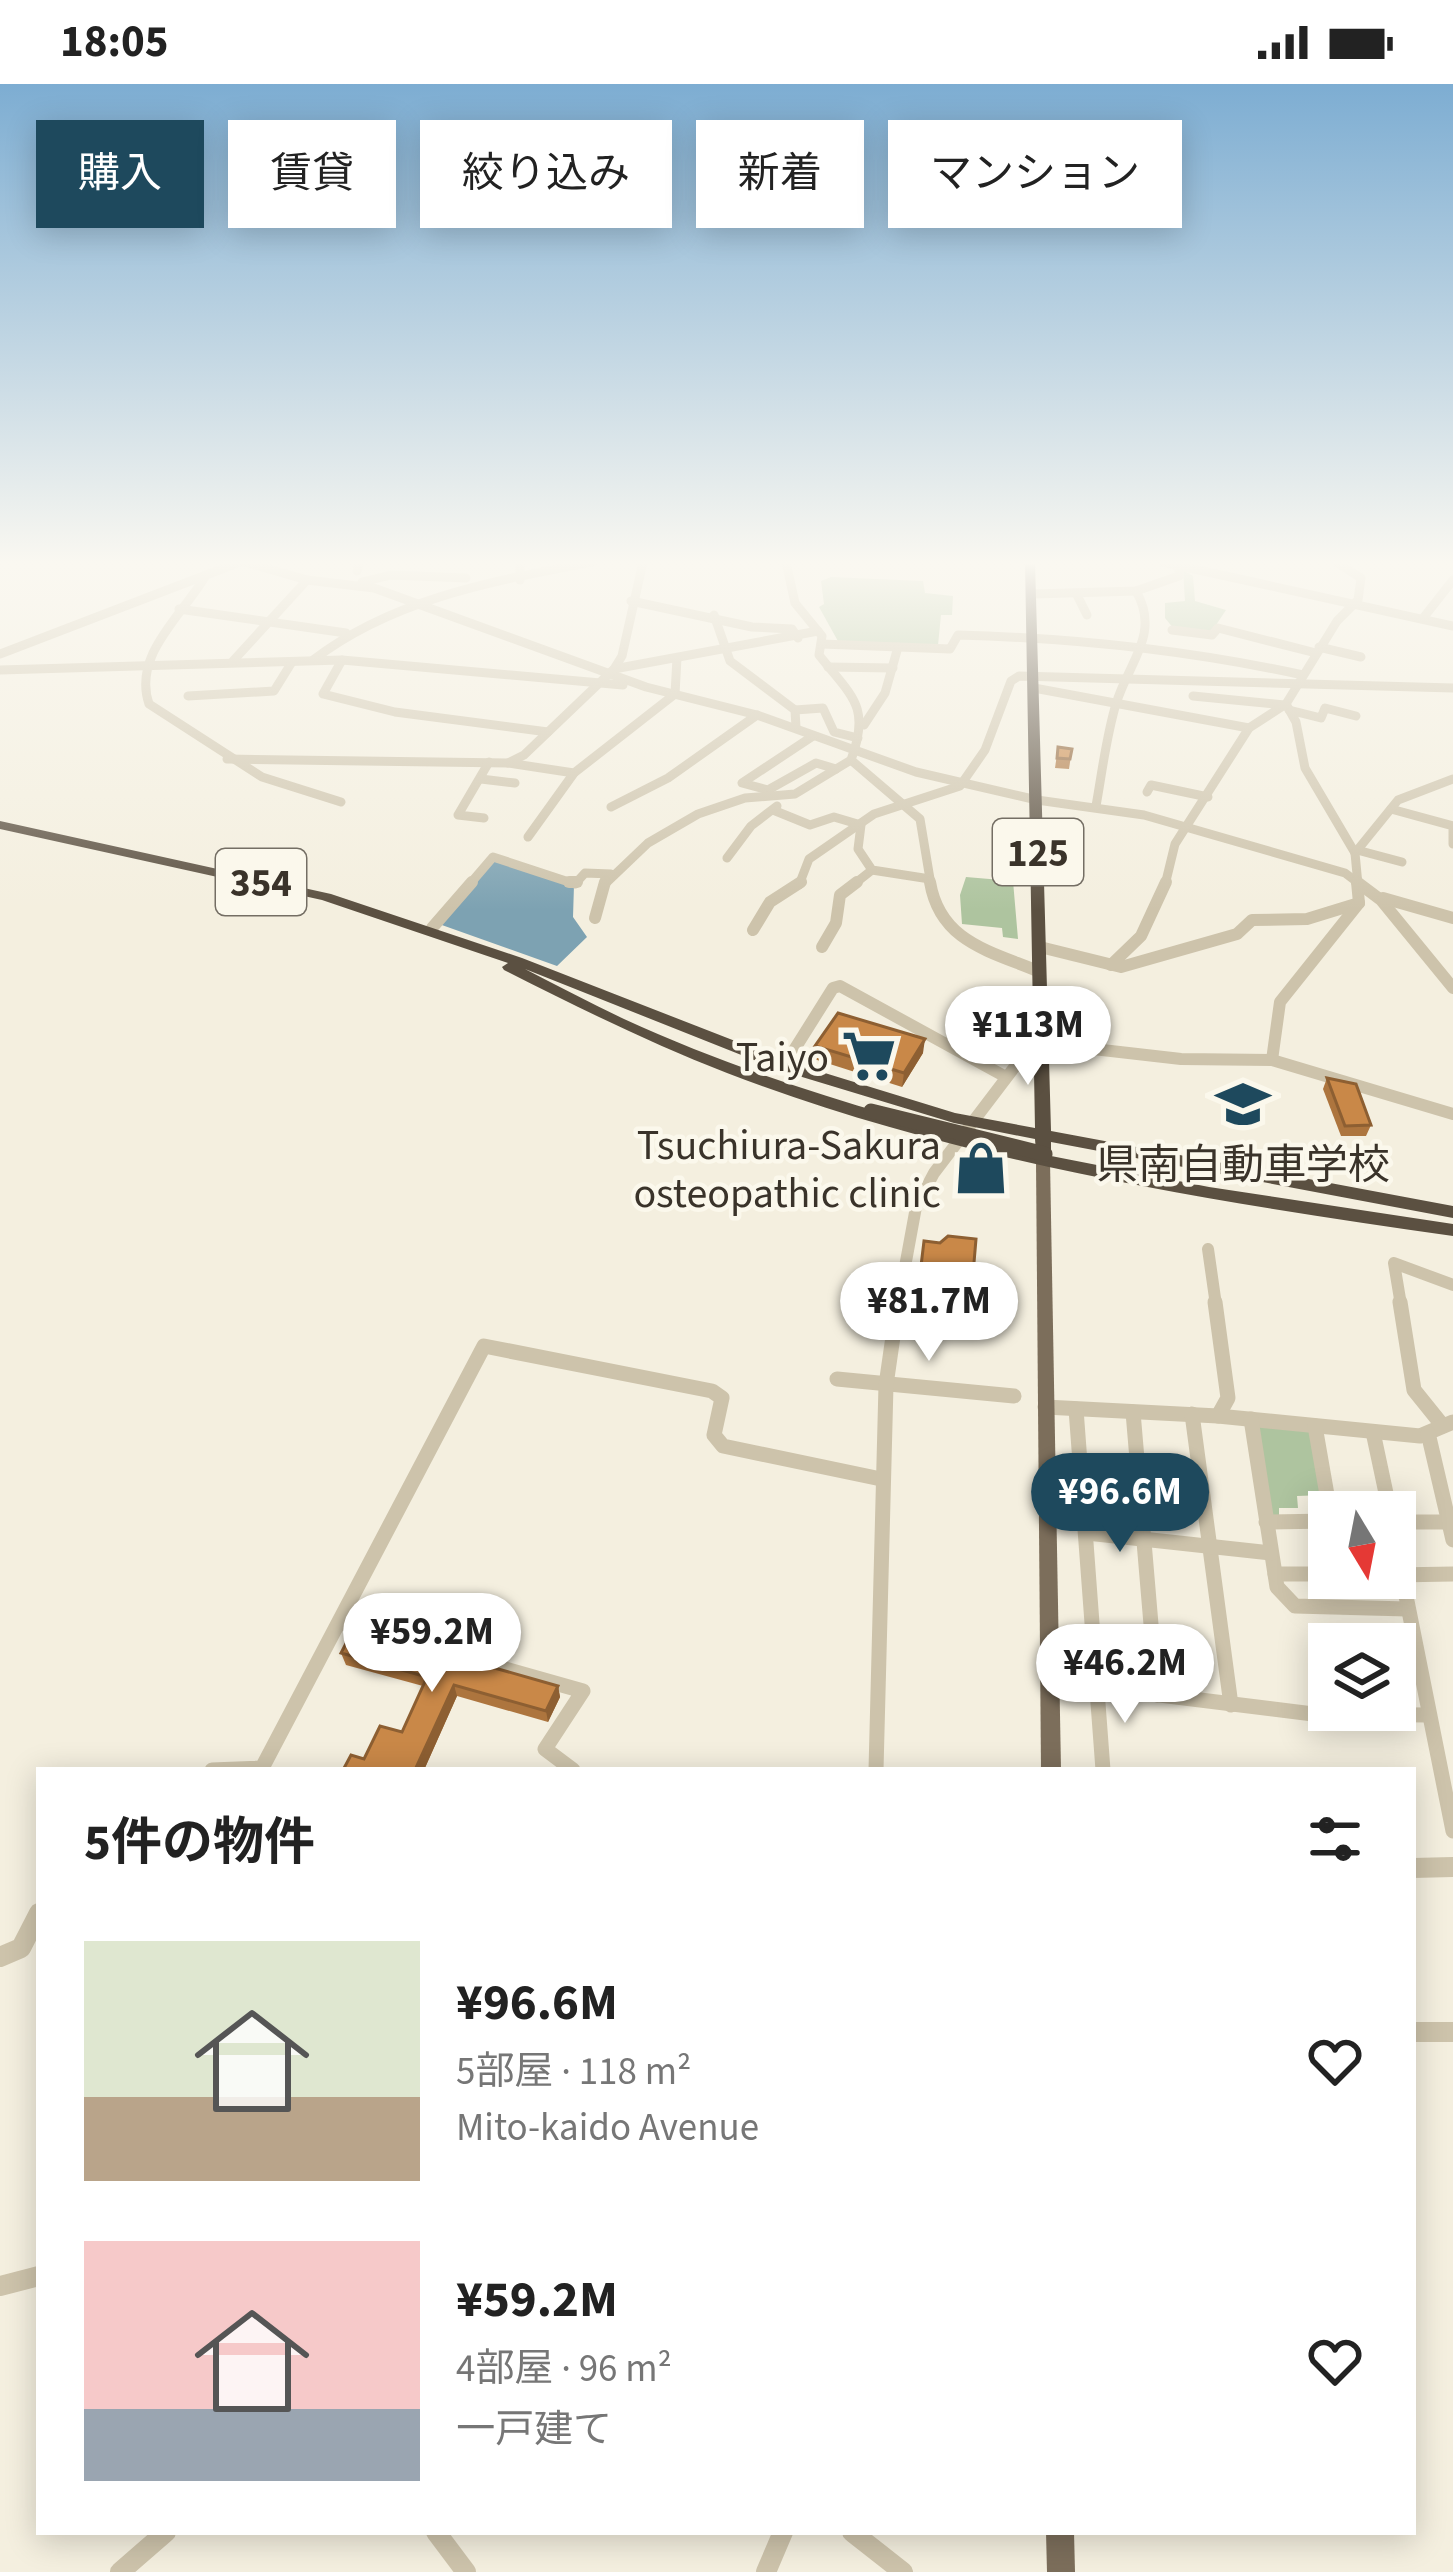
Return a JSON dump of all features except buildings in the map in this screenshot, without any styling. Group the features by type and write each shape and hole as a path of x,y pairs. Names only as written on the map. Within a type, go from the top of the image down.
{"highway":[{"name":"125","path":"1034,681 1044,1150"},
{"name":"354","path":"0,829 278,885 432,928 722,1060 873,1107 1044,1150"},
{"name":"354","path":"0,829 325,904 513,964"},
{"path":"513,964 784,1066 971,1122 1044,1150 1453,1228"},
{"path":"513,964 717,1066 956,1142 1044,1150 1453,1214"},
{"path":"1044,1150 1453,1228"},
{"path":"1143,1169 1453,1214"}],"main road":[{"path":"1044,1150 1051,1767"},
{"path":"1060,2535 1061,2572"}],"street":[{"path":"147,678 144,690 153,713 267,784 340,802"},
{"path":"188,696 274,691 282,678"},
{"path":"332,678 323,694 395,712 548,732"},
{"path":"551,678 646,687 758,715 852,756 907,803 925,832 932,906 962,938 1040,972"},
{"path":"508,763 548,732 602,678"},
{"path":"627,678 646,687"},
{"path":"528,836 574,773 675,694 676,678"},
{"path":"753,678 795,710 823,708 834,732 859,739"},
{"path":"838,678 850,691 864,725"},
{"path":"728,858 751,826 785,797 852,756 889,678"},
{"path":"753,930 770,902 800,884 809,859 861,825 963,783 985,750 1011,681 1122,678"},
{"path":"1096,806 1125,678"},
{"path":"1144,678 1300,679 1453,688"},
{"path":"1296,678 1300,679"},
{"path":"1111,964 1142,936 1186,826 1249,728 1286,706 1300,679"},
{"path":"1034,681 1249,728"},
{"path":"1193,696 1286,706 1321,718 1325,708 1356,716"},
{"path":"1272,1060 1280,1002 1359,903 1356,852 1305,768 1286,706"},
{"path":"795,710 796,728"},
{"path":"611,807 668,778 758,715"},
{"path":"813,736 742,783 768,790 816,764 836,769"},
{"path":"852,756 1037,800 1096,806 1186,826 1359,880 1379,897 1453,988"},
{"path":"225,759 489,762 574,773"},
{"path":"484,818 458,815 489,762"},
{"path":"481,778 515,783"},
{"path":"1356,852 1398,800 1453,779"},
{"path":"1147,792 1151,785 1208,797"},
{"path":"595,918 593,908 611,874 702,811 752,796 785,797"},
{"path":"1391,809 1453,826 1453,844"},
{"path":"773,810 810,825 834,817 861,825"},
{"path":"861,825 858,849 872,870"},
{"path":"1356,852 1402,862"},
{"path":"432,928 493,857 575,884 585,873 611,874"},
{"path":"822,947 836,923 839,895 872,870 930,878"},
{"path":"1379,897 1453,917"},
{"path":"1040,947 1111,964 1140,964 1237,934 1252,920 1305,922 1359,903"},
{"path":"784,1066 833,988 841,986 1011,1071 1041,1076"},
{"path":"876,1767 886,1385 916,1207 956,1142 1011,1071 1041,1043 1181,1059 1272,1060 1453,1114"},
{"path":"1208,1249 1228,1398 1218,1416"},
{"path":"1453,1285 1394,1264 1414,1390 1442,1427 1453,1540"},
{"path":"263,1767 484,1346 712,1391 722,1397 714,1435 723,1446 881,1479"},
{"path":"837,1378 1014,1396"},
{"path":"1045,1407 1192,1414 1373,1432 1442,1427"},
{"path":"1076,1409 1103,1767"},
{"path":"1133,1412 1157,1695"},
{"path":"1192,1414 1231,1705"},
{"path":"1251,1419 1277,1587 1295,1606 1407,1610"},
{"path":"1316,1426 1327,1491"},
{"path":"1373,1432 1386,1491"},
{"path":"1266,1522 1308,1521"},
{"path":"1416,1522 1451,1522"},
{"path":"1087,1533 1271,1553"},
{"path":"1275,1574 1308,1574"},
{"path":"1416,1575 1453,1574"},
{"path":"1404,1599 1453,1832"},
{"path":"342,1622 583,1691 545,1749 568,1767"},
{"path":"1095,1687 1312,1714 1428,1715"},
{"path":"1416,1868 1453,1868"},
{"path":"0,1957 21,1948 36,1919"},
{"path":"1416,2032 1453,2032"},
{"path":"0,2286 36,2277"},
{"path":"120,2572 163,2535"},
{"path":"438,2535 466,2572"},
{"path":"766,2572 782,2535"},
{"path":"856,2535 903,2572"}],"green space":[{"path":"966,877 1013,881 1018,939 1003,937 1002,928 962,924 960,895"},
{"path":"1254,1422 1313,1428 1323,1491 1297,1496 1298,1508 1279,1508 1279,1515 1269,1520"}],"water":[{"path":"493,858 574,885 573,917 587,937 557,966 439,924"}],"place":[{"name":"Taiyo","path":"869,1056"},
{"name":"県南自動車学校","path":"1243,1104"},
{"name":"Tsuchiura-Sakura osteopathic clinic","path":"981,1168"}]}
